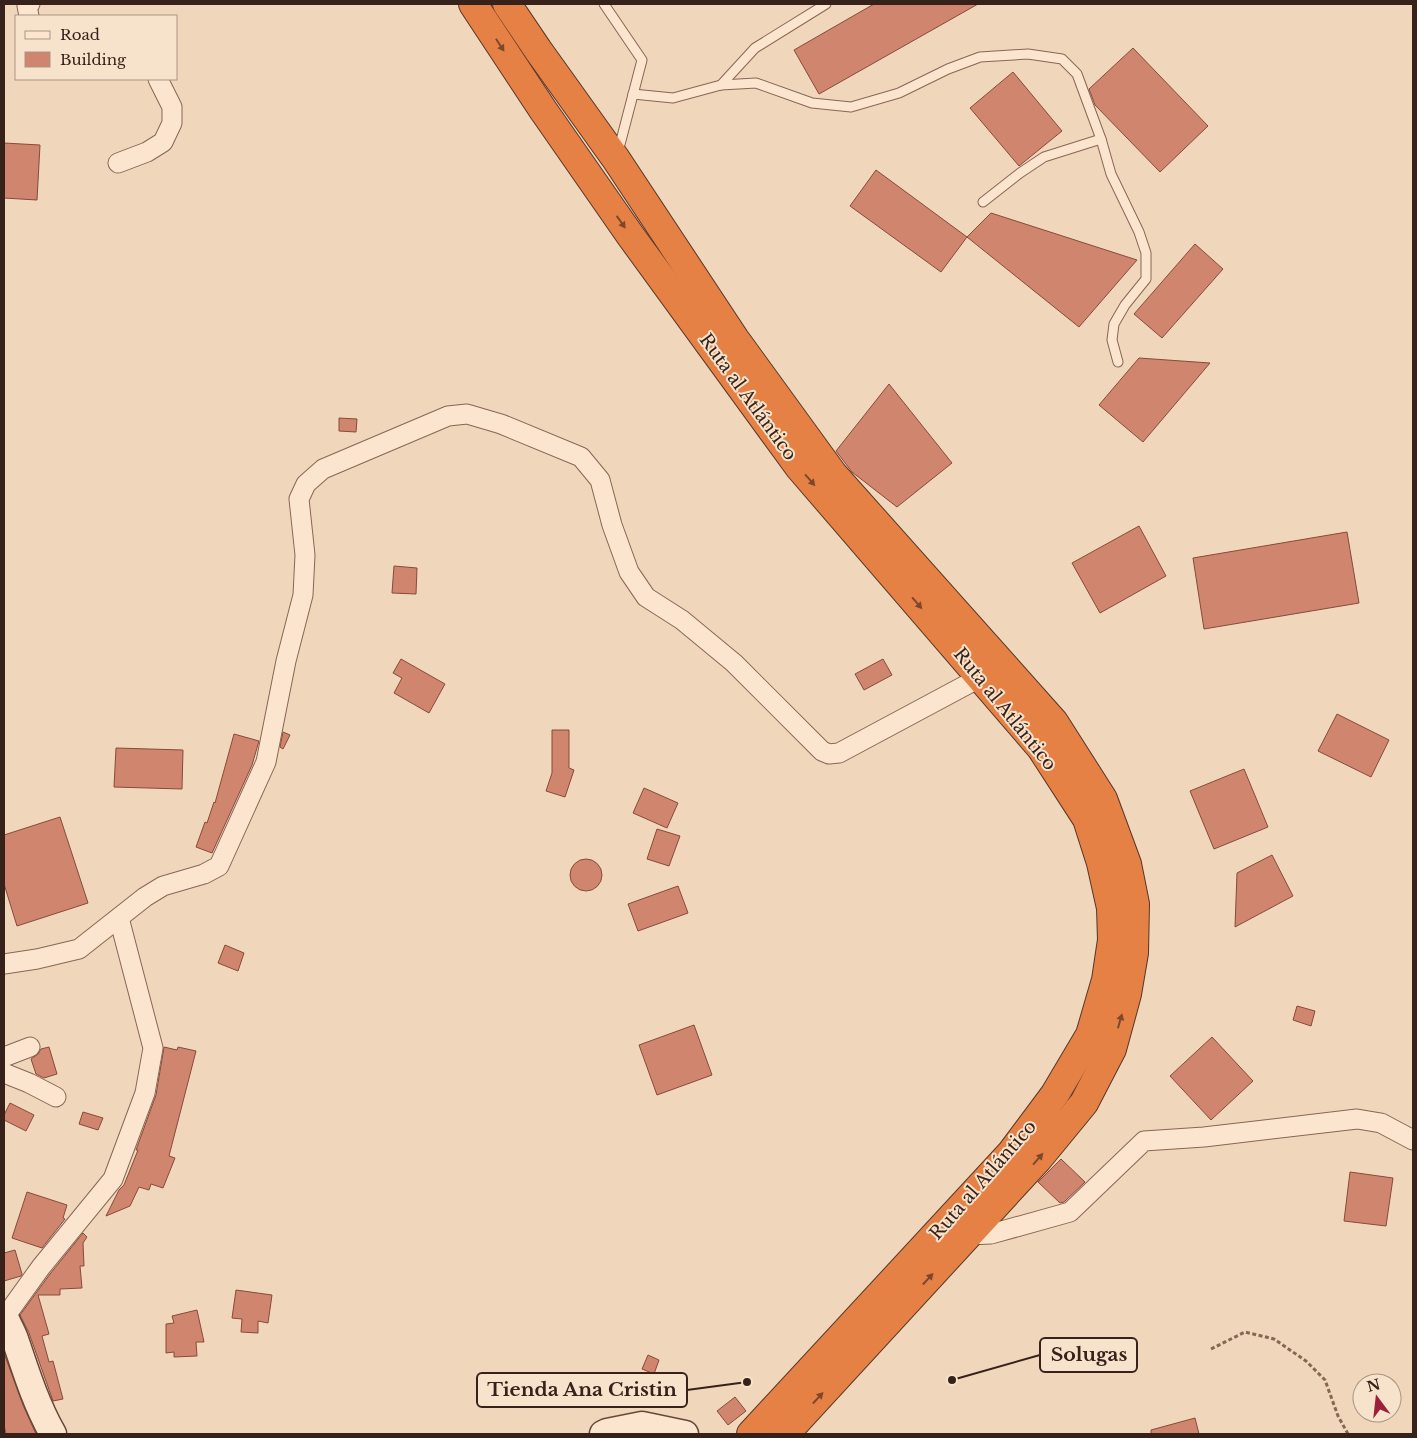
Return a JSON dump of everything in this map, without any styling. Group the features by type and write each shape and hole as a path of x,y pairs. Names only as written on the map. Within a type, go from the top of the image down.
{"highway":[{"name":"Ruta al Atlántico","path":"473,4 543,110 630,235 799,467 1041,748 1087,819 1101,863 1111,908 1112,940 1106,980 1090,1035 1055,1094 1011,1153 751,1434"},
{"path":"495,4 515,29 538,50"},
{"name":"Ruta al Atlántico","path":"507,4 616,159 735,339 833,474 1054,722 1103,799 1127,864 1135,904 1134,953 1127,994 1112,1049 1084,1103 1038,1160 785,1434"},
{"path":"543,110 559,117 566,124 608,183 615,182 614,168 616,159"}],"street":[{"path":"29,15 27,6 30,4"},
{"path":"118,163 147,152 163,142 172,123 172,107 158,80"},
{"path":"4,964 37,959 79,949 145,897 164,886 204,874 220,866 266,762 286,661 303,595 304,554 299,500 306,484 323,470 448,416 467,414 501,424 581,457 600,480 612,525 630,572 646,598 682,620 734,663 822,751 829,754 839,753 981,677"},
{"path":"53,1434 43,1417 32,1391 14,1337 4,1316 113,1179 145,1093 153,1048 119,918"},
{"path":"4,1057 30,1047"},
{"path":"4,1073 56,1097"},
{"path":"969,1235 991,1234 1070,1212 1144,1141 1204,1137 1357,1119 1381,1123 1413,1140"},
{"path":"603,1434 642,1425 685,1434"}],"lane":[{"path":"604,4 642,60 616,159"},
{"path":"721,85 755,48 826,4"},
{"path":"633,94 673,98 721,85 756,83 812,102 851,107 899,93 948,69 980,58 1028,54 1062,59 1077,74 1101,139 1111,174 1139,232 1146,253 1146,279 1125,305 1114,324 1112,340 1118,362"},
{"path":"983,202 1044,157 1101,139"}],"path":[{"path":"1211,1348 1245,1332 1274,1339 1306,1361 1325,1380 1338,1416 1348,1434"}],"building":[{"path":"874,4 978,4 819,94 794,50"},
{"path":"1133,48 1208,126 1160,172 1095,105 1089,89"},
{"path":"1013,72 1062,131 1019,166 970,108"},
{"path":"4,143 40,145 37,200 4,198"},
{"path":"876,170 967,237 941,272 850,206"},
{"path":"991,213 1137,260 1079,327 967,237"},
{"path":"1195,244 1223,269 1162,338 1134,314"},
{"path":"1139,358 1210,363 1143,442 1099,405"},
{"path":"889,384 952,463 897,507 852,472 836,451"},
{"path":"339,418 357,419 356,432 339,431"},
{"path":"1139,526 1166,576 1100,613 1072,563"},
{"path":"1347,532 1359,603 1204,629 1193,558"},
{"path":"394,566 417,568 416,594 392,593"},
{"path":"401,659 445,684 429,713 394,693 402,678 393,673"},
{"path":"883,659 892,675 864,690 855,674"},
{"path":"1337,714 1389,740 1371,777 1318,751"},
{"path":"552,730 569,730 569,768 574,770 565,797 546,791 552,773"},
{"path":"283,732 290,735 283,749 280,747"},
{"path":"234,734 259,741 252,765 212,853 196,847 205,822 207,823 215,803"},
{"path":"116,748 183,750 182,789 114,787"},
{"path":"1244,769 1268,827 1214,849 1190,791"},
{"path":"644,788 678,803 667,828 633,813"},
{"path":"60,817 88,903 17,926 4,884 4,835"},
{"path":"657,829 680,836 669,866 647,859"},
{"path":"1272,855 1293,896 1235,927 1237,873"},
{"path":"586,859 592,860 597,864 601,869 601,881 597,886 592,890 586,891 580,890 575,886 571,881 570,875 571,869 575,864 580,860"},
{"path":"678,886 688,913 638,931 628,904"},
{"path":"225,945 244,953 238,971 218,963"},
{"path":"1297,1006 1315,1011 1311,1026 1293,1020"},
{"path":"694,1025 712,1075 657,1095 639,1045"},
{"path":"1212,1037 1253,1081 1211,1120 1170,1076"},
{"path":"49,1047 57,1074 44,1078 36,1074 31,1059 41,1049"},
{"path":"164,1047 177,1050 178,1047 196,1051 169,1156 175,1158 163,1188 151,1184 149,1190 139,1187 130,1206 106,1216 119,1190 124,1185 138,1150 136,1150 156,1095"},
{"path":"10,1103 34,1115 26,1131 4,1120 4,1115"},
{"path":"83,1112 103,1118 98,1130 79,1124"},
{"path":"1061,1159 1085,1182 1064,1202 1060,1203 1038,1182"},
{"path":"1350,1172 1393,1178 1386,1226 1344,1221"},
{"path":"27,1192 67,1205 63,1218 65,1219 42,1248 12,1238"},
{"path":"83,1233 87,1237 83,1243 84,1266 80,1266 82,1288 60,1289 60,1295 38,1295 49,1334 42,1336 49,1362 53,1361 63,1399 53,1401 29,1333 20,1315"},
{"path":"15,1250 22,1274 21,1276 4,1281 4,1253"},
{"path":"236,1290 272,1295 268,1323 258,1321 258,1333 241,1332 242,1319 232,1318"},
{"path":"197,1310 204,1342 196,1342 197,1356 174,1357 174,1352 166,1353 166,1324 174,1323 172,1316"},
{"path":"4,1353 36,1434 6,1434 4,1425"},
{"path":"648,1355 659,1360 654,1374 642,1369"},
{"path":"735,1397 746,1411 728,1425 717,1411"},
{"path":"1195,1418 1199,1434 1151,1434 1151,1430"}],"place":[{"name":"Solugas","path":"952,1380"},
{"name":"Tienda Ana Cristin","path":"747,1382"}]}
